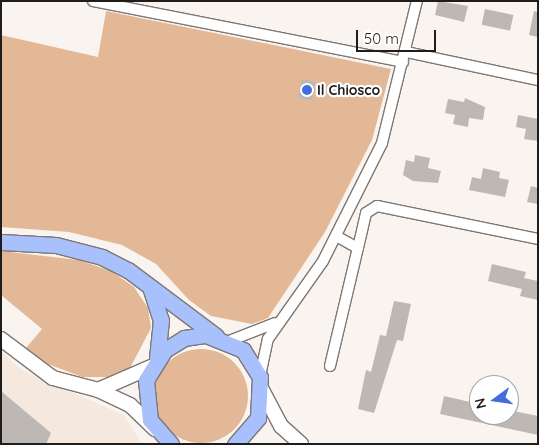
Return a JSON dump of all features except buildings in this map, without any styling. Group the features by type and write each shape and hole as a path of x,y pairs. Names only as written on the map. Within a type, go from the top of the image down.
{"main road":[{"path":"1,242 88,252 128,270 151,290 223,339 243,350 281,426 301,444"},
{"path":"151,290 162,320 145,400 158,432"},
{"path":"98,390 154,362 184,338 223,339"},
{"path":"1,339 53,378 98,390 130,405 171,444"},
{"path":"235,444 258,418 261,384"}],"street":[{"path":"93,1 403,62"},
{"path":"261,384 262,352 276,322 336,236 382,143 406,52 417,1"},
{"path":"406,52 538,80"},
{"path":"330,366 358,248 370,208 538,239"},
{"path":"336,236 358,248"},
{"path":"223,339 254,335 276,322"}],"shaded area":[{"path":"106,11 391,69 372,140 325,232 268,318 252,324 211,316 189,300 156,264 122,245 69,232 1,227 1,35 98,57"},
{"path":"1,251 79,260 111,271 134,287 148,308 151,328 130,368 116,377 82,377 48,364 26,348 42,329 1,295"},
{"path":"201,349 219,352 234,363 245,378 248,396 245,414 234,429 219,440 201,443 183,440 168,429 157,414 154,396 157,378 168,363 183,352"},
{"path":"1,352 25,372 124,415 142,444 1,444"}],"place":[{"name":"Il Chiosco","path":"307,90"}]}
